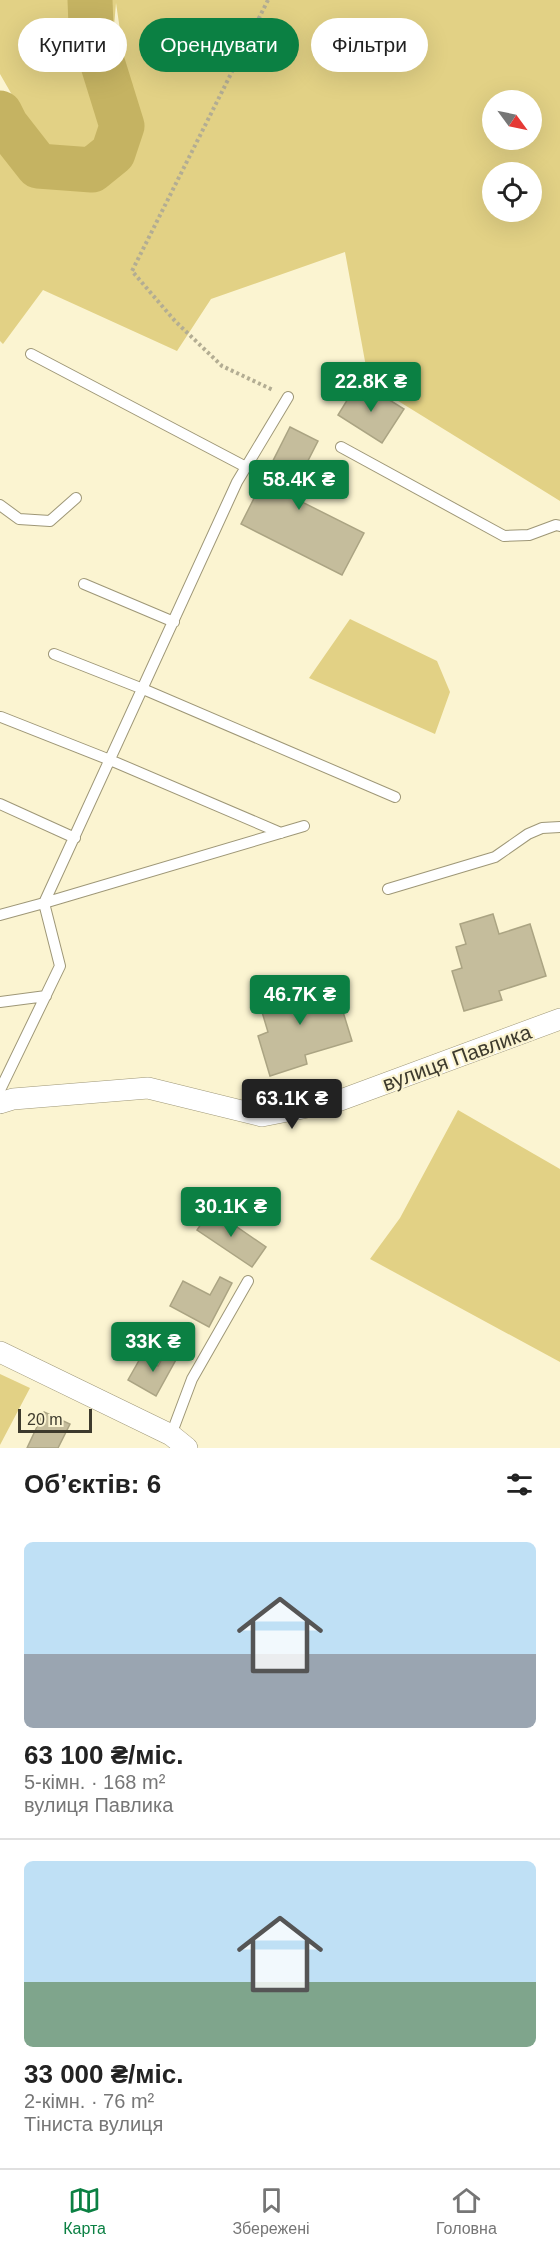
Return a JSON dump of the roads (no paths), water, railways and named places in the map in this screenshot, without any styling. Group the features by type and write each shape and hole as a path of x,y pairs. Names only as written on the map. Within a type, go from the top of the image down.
{"street":[{"name":"вулиця Павлика","path":"0,1103 13,1099 148,1088 262,1116 338,1101 560,1019"},
{"path":"0,1352 179,1442"}],"lane":[{"path":"31,354 246,467"},
{"path":"0,1090 3,1076 60,966 44,903 237,482 288,397"},
{"path":"341,447 504,536 529,535 556,525 560,526"},
{"path":"0,505 19,519 50,521 76,498"},
{"path":"84,584 174,622"},
{"path":"54,654 143,689 395,797"},
{"path":"1,717 110,760 281,833"},
{"path":"0,804 75,838"},
{"path":"0,915 304,826"},
{"path":"388,889 495,857 528,834 542,828 560,827"},
{"path":"0,1002 46,996"},
{"path":"179,1442 192,1379 248,1281"}],"waterway":[{"path":"0,113 6,125 38,166 92,170 113,153 122,126 91,26 90,0"}]}
